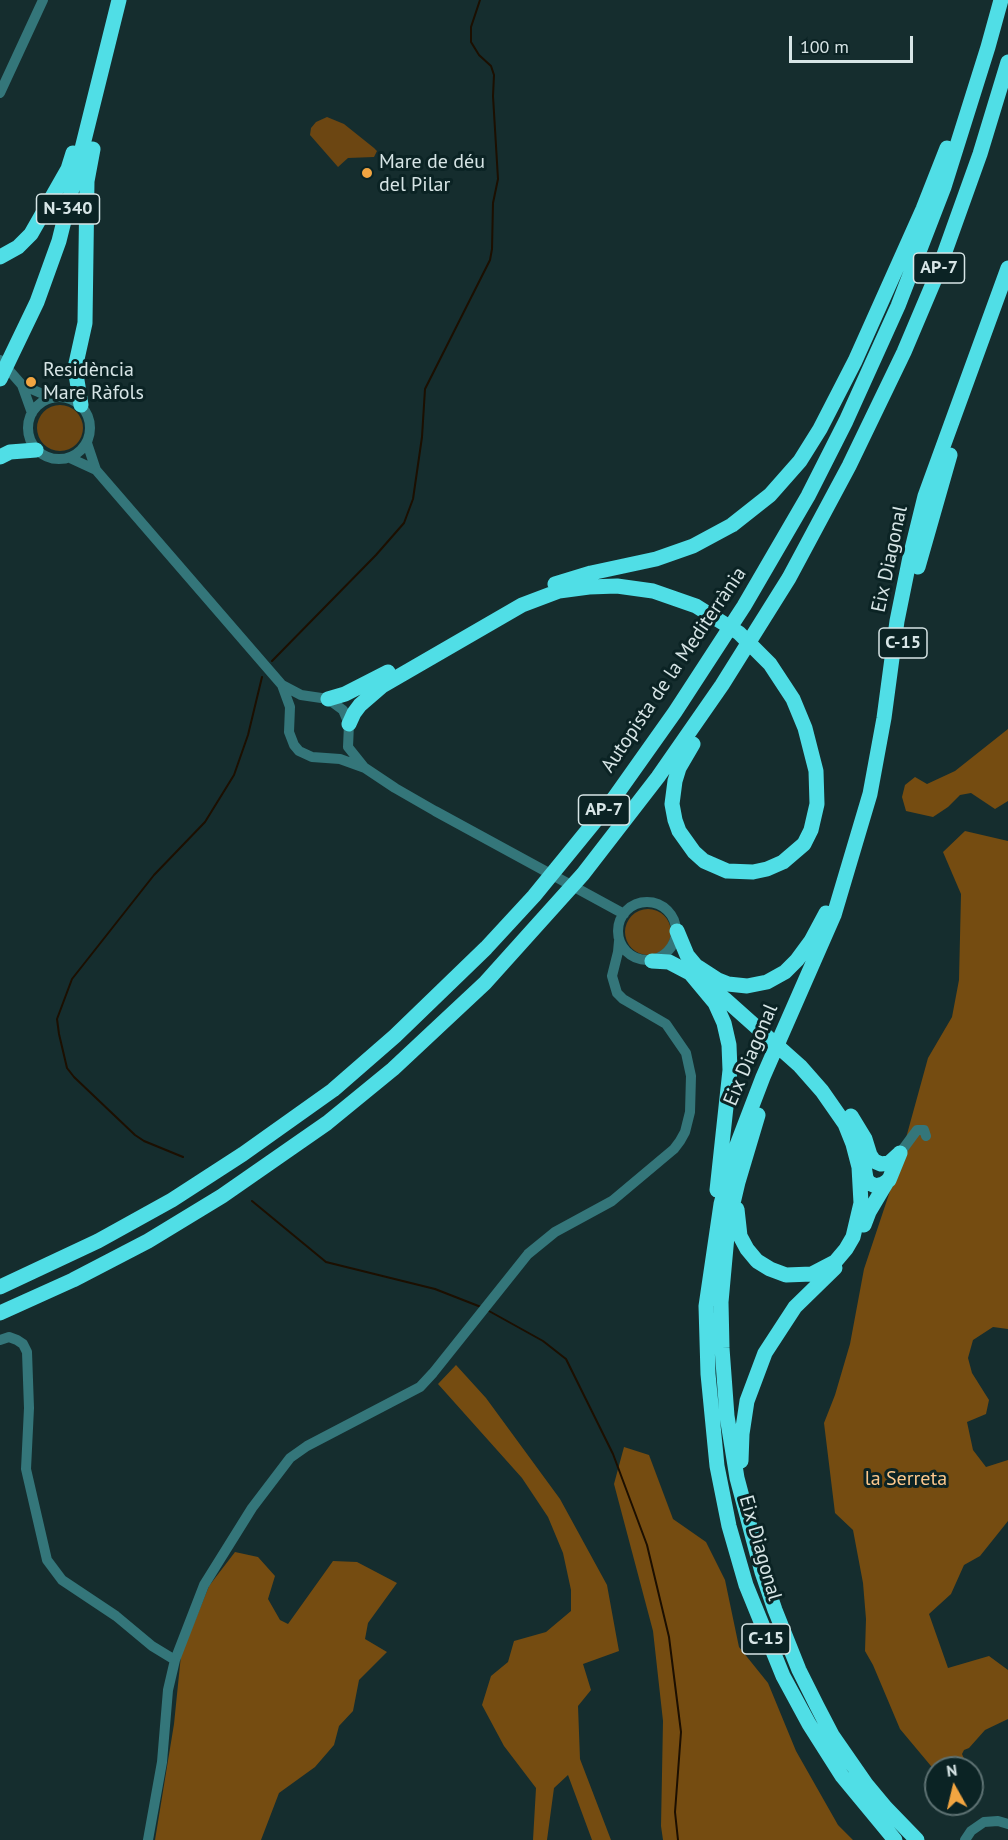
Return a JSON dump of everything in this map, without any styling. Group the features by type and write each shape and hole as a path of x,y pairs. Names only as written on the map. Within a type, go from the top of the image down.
{"highway":[{"name":"N-340","path":"0,379 38,302 59,241 119,0"},
{"name":"Autopista de la Mediterrània","path":"0,1287 98,1241 172,1200 243,1154 333,1090 441,994 534,896 574,848 651,747 705,669 808,496 846,421 898,306 944,188 1001,0"},
{"path":"0,257 18,247 31,234 68,169 96,70 106,50"},
{"name":"AP-7","path":"0,1313 73,1280 148,1241 266,1167 327,1123 393,1069 485,983 583,874 624,823 686,738 767,614 810,541 904,352 937,274 980,154 1008,62"},
{"path":"81,405 75,368 85,323 87,181 102,94 101,70"},
{"path":"322,699 345,694 426,652 513,602 556,584 591,573 656,559 709,539 739,520 770,495 800,461 820,429 864,341 949,145 964,124"},
{"name":"Eix Diagonal","path":"895,1840 861,1801 825,1751 794,1698 768,1642 746,1585 729,1526 717,1466 711,1406 706,1306 722,1204 737,1145 763,1077 827,933 852,859 876,768 897,621 925,496 1008,267"},
{"name":"Eix Diagonal","path":"917,1840 886,1808 867,1784 827,1725 787,1642 768,1591 737,1478 727,1416 722,1325 727,1236 738,1182 768,1089 836,927 869,834 903,640 921,555 946,467 1008,294"},
{"path":"0,457 10,452 36,450"},
{"path":"349,731 354,713 382,686 522,605 559,591 596,586 634,587 683,600 712,615 739,633 770,664 793,699 805,728 812,751 818,788 815,818 804,844 783,862 753,872 728,871 704,861 686,843 675,820 672,804 675,781 684,758 754,652 805,565 827,522 849,466"},
{"path":"646,960 669,962 737,986 758,985 777,977 797,960 811,941 852,859"},
{"path":"677,931 692,969 720,1013 729,1045 730,1070 707,1271 706,1306"},
{"path":"692,969 829,1090 848,1120 865,1139 874,1161 881,1164 888,1163 900,1153"},
{"path":"747,1150 737,1212 738,1228 743,1243 757,1261 770,1269 794,1276 813,1274 830,1266 840,1256 849,1244 858,1220 861,1203 860,1179 848,1120"},
{"path":"848,1120 860,1150 869,1183 869,1204 864,1225"},
{"path":"752,1537 741,1462 744,1418 752,1384 765,1353 784,1322 808,1294 849,1255 869,1212 889,1180 900,1153"},
{"path":"869,1183 880,1186 889,1180"}],"street":[{"path":"0,93 43,0"},
{"path":"0,360 22,385 32,413 28,431 30,441 36,450 53,459 70,458 96,470"},
{"path":"22,385 52,398 67,398 81,405 86,411 91,428 87,443 70,458"},
{"path":"32,413 43,402 52,398"},
{"path":"87,443 96,470 282,685 288,698 290,739 299,751 312,757 340,759 365,768 405,794 624,914"},
{"path":"282,685 302,695 337,703 344,710 349,731 350,751 365,768"},
{"path":"290,718 298,706 322,699"},
{"path":"327,757 340,748 349,731"},
{"path":"148,1840 162,1762 168,1690 175,1660 204,1585 252,1508 290,1458 307,1446 420,1387 528,1254 542,1241 612,1201 674,1149 685,1132 690,1112 691,1088 686,1053 666,1024 619,996 612,976 618,952 619,924 624,914 640,903 656,903 669,911 674,918 677,931 673,946 666,954 646,960 633,960 624,964 612,976"},
{"path":"619,941 627,953 646,960"},
{"path":"900,1153 917,1130 924,1130 926,1136"},
{"path":"0,1340 9,1337 17,1340 23,1344 27,1352 29,1408 26,1469 47,1560 62,1580 116,1616 152,1647 175,1660"},
{"path":"965,1840 971,1831 984,1822 998,1821 1008,1824"}],"shaded area":[{"path":"327,117 344,124 374,148 377,151 374,157 348,158 338,167 310,135 311,128 316,122"},
{"path":"60,405 76,412 83,428 76,444 60,451 44,444 37,428 44,412"},
{"path":"648,909 664,916 671,932 664,948 648,955 632,948 625,932 632,916"}],"green space":[{"path":"1008,729 1008,801 995,809 971,793 960,795 933,817 906,811 902,797 905,785 915,777 927,784 955,771"},
{"name":"la Serreta","path":"965,831 1008,841 1008,1329 993,1327 973,1340 968,1358 972,1373 989,1400 986,1414 967,1422 973,1450 986,1467 1008,1460 1008,1521 980,1556 964,1565 951,1594 929,1614 948,1668 989,1656 1008,1670 1008,1719 985,1730 969,1748 964,1750 963,1756 924,1758 900,1729 865,1651 866,1619 863,1583 853,1530 835,1513 824,1423 850,1344 864,1269 898,1167 928,1058 952,1017 959,980 961,894 943,852"},
{"path":"456,1365 486,1398 560,1499 607,1585 619,1651 583,1664 591,1690 578,1706 580,1759 611,1840 592,1840 568,1775 554,1788 547,1840 533,1840 536,1788 504,1746 482,1705 491,1676 508,1662 514,1641 546,1632 571,1611 571,1590 563,1553 548,1517 522,1478 438,1384"},
{"path":"624,1447 649,1455 673,1519 706,1542 725,1580 739,1647 768,1683 796,1751 838,1825 853,1840 663,1840 661,1826 663,1721 653,1631 614,1484"},
{"path":"235,1552 258,1557 275,1576 268,1599 280,1620 288,1624 333,1561 357,1562 397,1583 368,1623 365,1639 387,1652 359,1680 353,1711 339,1726 334,1745 315,1767 279,1793 261,1840 155,1840 174,1724 181,1655 209,1586"}],"waterway":[{"path":"272,661 376,555 404,523 413,499 422,437 425,389 490,260 493,203 498,179 493,96 494,75 491,66 479,55 471,42 471,27 480,0"},
{"path":"183,1157 135,1135 74,1077 67,1068 57,1019 72,979 154,875 205,822 234,775 248,735 262,677"},
{"path":"252,1201 326,1262 435,1289 481,1307"},
{"path":"489,1311 543,1341 566,1359 613,1454 647,1545 669,1637 681,1732 675,1812 678,1840"}],"place":[{"name":"Mare de déu del Pilar","path":"367,173"},
{"name":"Residència Mare Ràfols","path":"31,382"}]}
